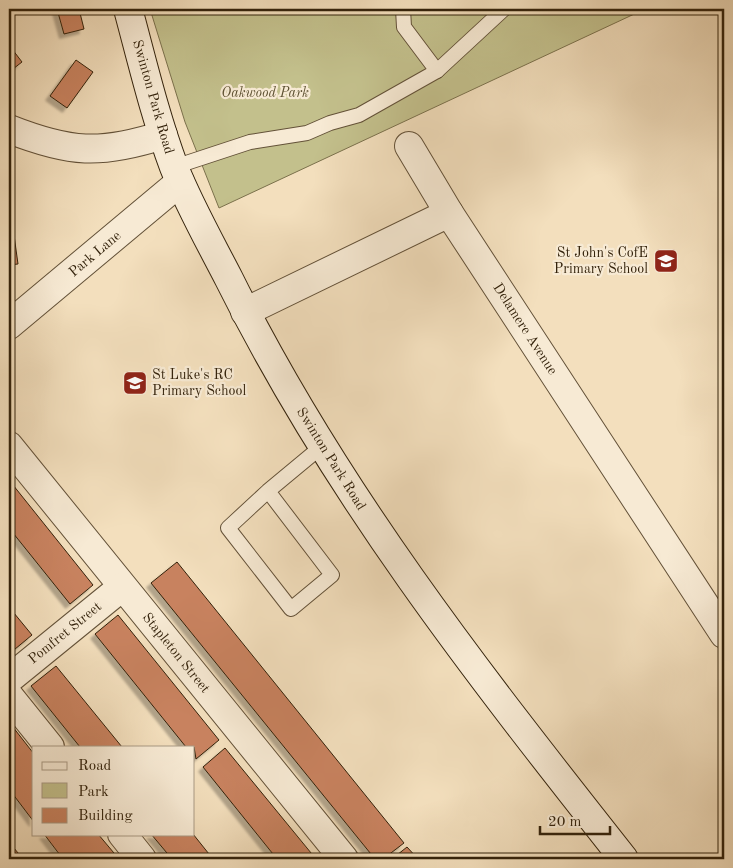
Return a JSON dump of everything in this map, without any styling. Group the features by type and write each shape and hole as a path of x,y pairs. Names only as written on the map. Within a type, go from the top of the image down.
{"street":[{"name":"Swinton Park Road","path":"128,9 163,135 177,175 245,312 321,447 440,621 517,724 624,859"},
{"path":"9,129 28,136 76,148 112,148 163,135"},
{"name":"Delamere Avenue","path":"409,146 449,213 724,634"},
{"name":"Park Lane","path":"9,325 177,175"},
{"path":"245,312 449,213"},
{"name":"Stapleton Street","path":"9,446 344,859"},
{"name":"Pomfret Street","path":"9,679 122,587"},
{"path":"9,696 49,746"},
{"path":"124,836 142,859"}],"lane":[{"path":"403,9 404,27 437,71"},
{"path":"177,175 250,142 307,133 330,123 359,115 437,71 504,9"},
{"path":"268,491 332,575 291,609 228,528 268,491 321,447"}],"green space":[{"name":"Oakwood Park","path":"150,9 645,9 219,208 185,122"}],"building":[{"path":"57,9 79,9 84,29 64,34"},
{"path":"9,45 22,62 9,72"},
{"path":"76,60 93,72 67,108 50,96"},
{"path":"9,199 18,264 9,265"},
{"path":"9,480 93,585 70,604 9,528"},
{"path":"177,562 404,843 383,859 375,859 151,583"},
{"path":"9,607 32,635 9,654"},
{"path":"118,615 219,740 196,759 195,746 185,746 95,634"},
{"path":"56,666 121,746 79,746 31,686"},
{"path":"9,722 32,751 32,819 9,789"},
{"path":"225,748 316,859 277,859 203,767"},
{"path":"46,836 100,836 119,859 63,859"},
{"path":"153,836 195,836 213,859 172,859"},
{"path":"9,842 23,859 9,859"},
{"path":"407,847 418,859 392,859"}],"place":[{"name":"St John's CofE Primary School","path":"666,261"},
{"name":"St Luke's RC Primary School","path":"135,383"}]}
